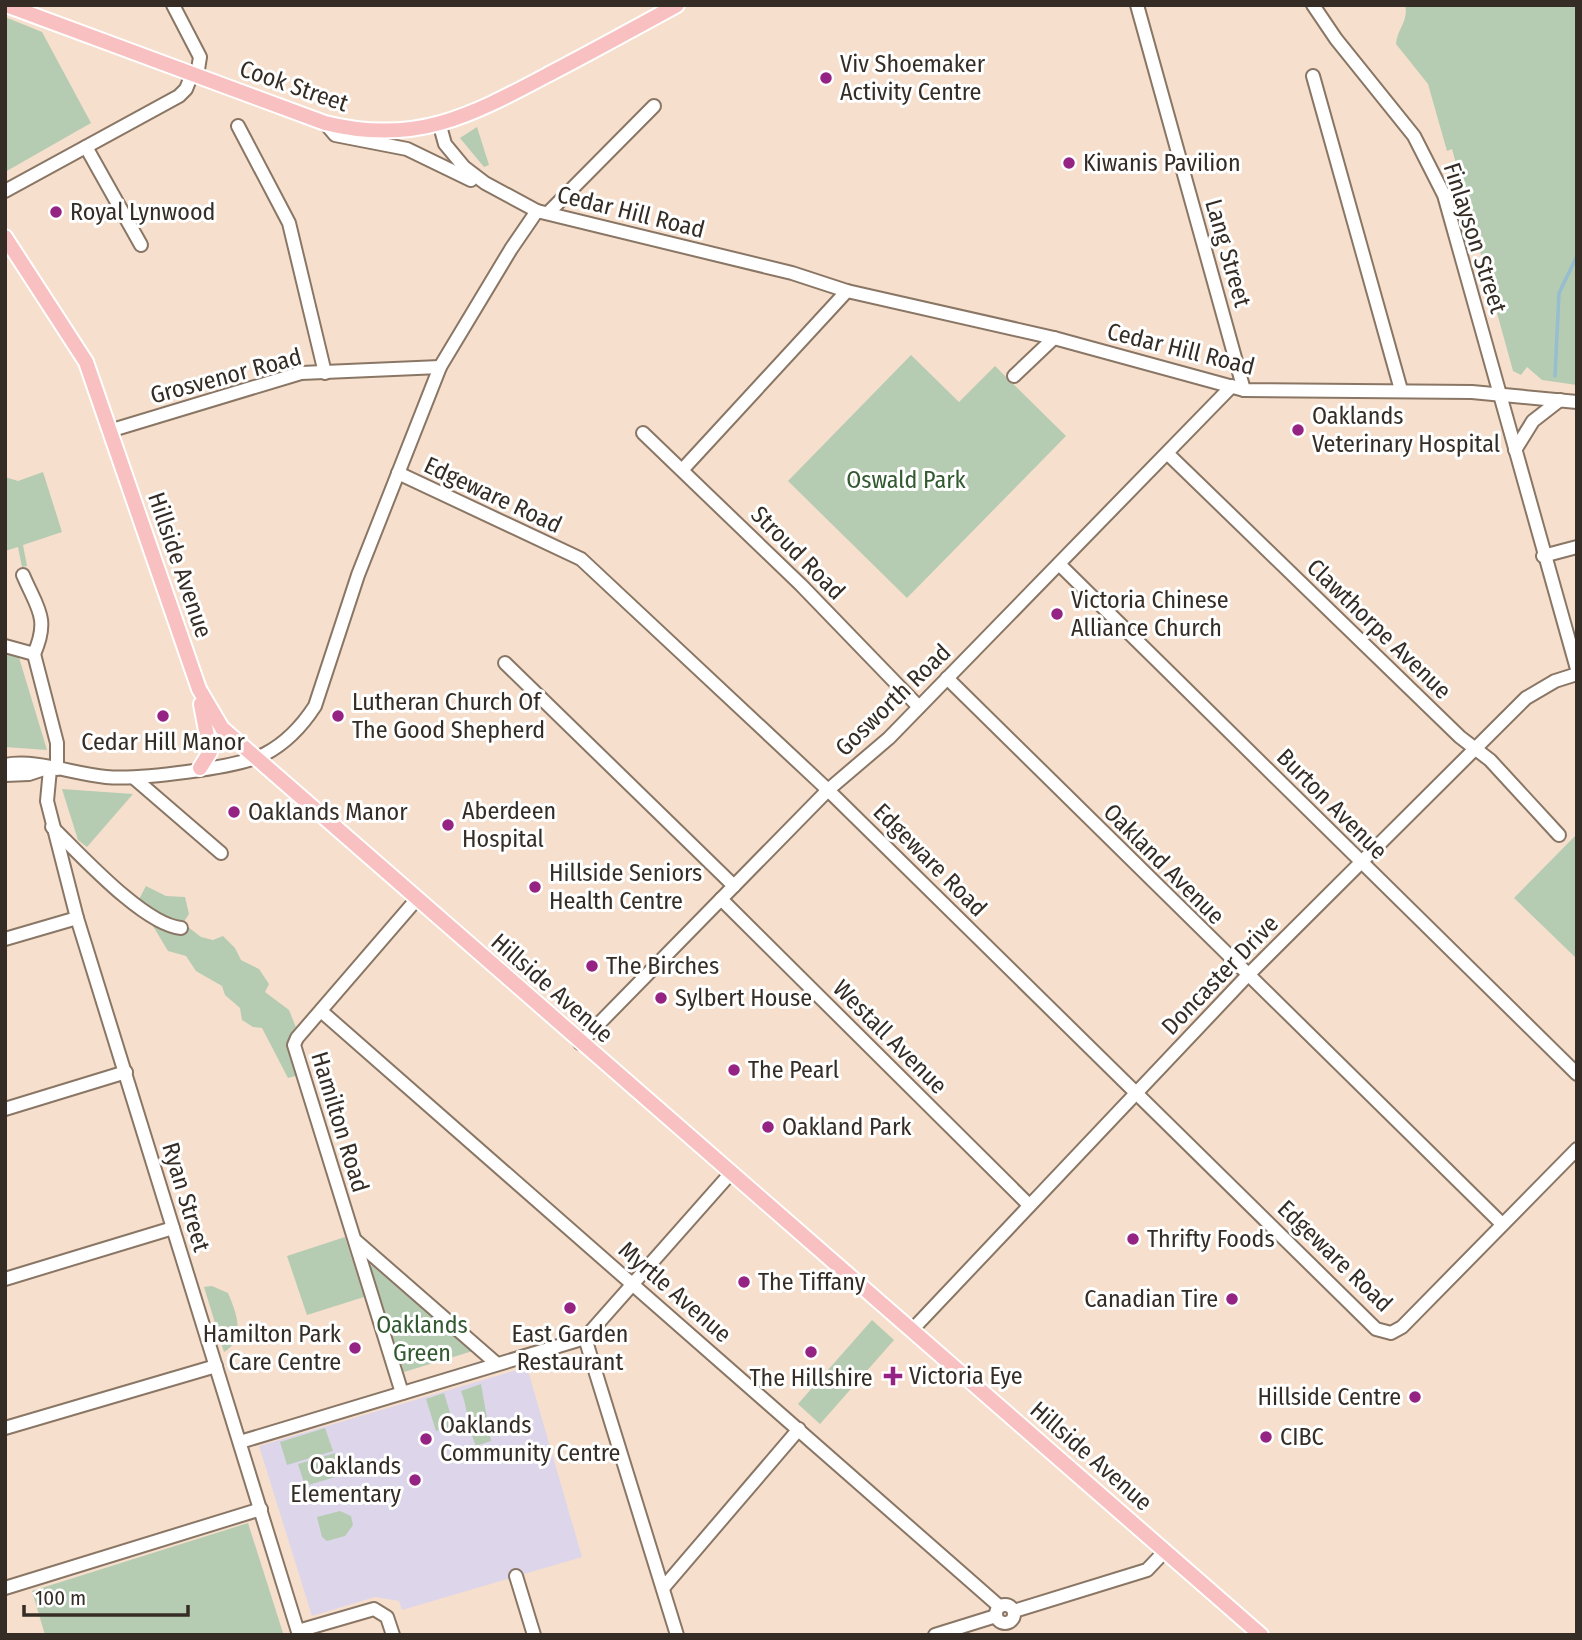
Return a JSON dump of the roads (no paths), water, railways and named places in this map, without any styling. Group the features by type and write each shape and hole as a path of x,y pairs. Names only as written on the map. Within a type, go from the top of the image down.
{"main road":[{"name":"Cook Street","path":"6,5 325,123 378,132 440,126 482,110 677,5"},
{"name":"Hillside Avenue","path":"5,237 86,362 199,689 222,728 1261,1635"},
{"path":"199,689 209,752 200,768"}],"street":[{"path":"5,191 179,96 187,88 195,75 200,57 173,5"},
{"name":"Lang Street","path":"1137,5 1238,388"},
{"name":"Finlayson Street","path":"1313,5 1336,39 1400,116 1427,157 1448,209 1577,672"},
{"path":"1313,76 1401,390"},
{"path":"440,126 453,157 485,183 543,212 654,106"},
{"path":"325,123 335,135 407,149 444,165 466,180 485,183"},
{"path":"238,126 289,223 325,373"},
{"path":"86,147 141,245"},
{"name":"Cedar Hill Road","path":"5,765 33,764 50,769 134,778 254,758 274,749 294,733 315,706 358,575 440,367 511,248 543,212 792,273 848,291 1054,338 1238,388 1500,394 1577,402"},
{"path":"683,470 848,291"},
{"path":"1014,376 1054,338"},
{"name":"Grosvenor Road","path":"108,431 301,373 440,367"},
{"name":"Gosworth Road","path":"580,1043 828,790 889,738 1168,454 1238,388"},
{"path":"1515,450 1533,421 1560,400"},
{"name":"Stroud Road","path":"643,433 919,707"},
{"name":"Clawthorpe Avenue","path":"1168,454 1476,748 1559,835"},
{"name":"Edgeware Road","path":"398,473 581,559 828,790 1376,1329 1391,1333 1402,1328 1502,1224"},
{"path":"1543,556 1577,548"},
{"name":"Burton Avenue","path":"1059,564 1577,1074"},
{"name":"Ryan Street","path":"23,575 44,627 34,653 57,743 50,769 47,801 52,827 77,918 299,1633"},
{"path":"5,646 34,653"},
{"path":"505,663 734,886"},
{"name":"Doncaster Drive","path":"912,1330 1247,976 1476,748 1535,691 1577,672"},
{"name":"Oakland Avenue","path":"947,678 1502,1224"},
{"path":"5,775 29,774 50,769"},
{"path":"134,778 221,853"},
{"path":"52,827 108,881 146,912 169,927 181,928"},
{"name":"Westall Avenue","path":"721,899 1029,1205"},
{"name":"Hamilton Road","path":"402,1393 295,1055 297,1038 416,900"},
{"path":"5,939 77,918"},
{"name":"Myrtle Avenue","path":"321,1011 799,1429 998,1611"},
{"path":"5,1109 126,1072"},
{"path":"1502,1224 1577,1149"},
{"path":"240,1442 585,1338 730,1174"},
{"path":"5,1279 173,1228"},
{"path":"355,1240 497,1364"},
{"path":"585,1338 677,1635"},
{"path":"5,1428 216,1366"},
{"path":"663,1588 799,1429"},
{"path":"5,1588 261,1509"},
{"path":"935,1635 1008,1605 1012,1623 1147,1570 1165,1551"},
{"path":"516,1576 534,1635"},
{"path":"299,1633 374,1609 387,1617 393,1635"}],"waterway":[{"path":"1555,376 1559,293 1577,256"}],"place":[{"name":"Viv Shoemaker Activity Centre","path":"826,78"},
{"name":"Kiwanis Pavilion","path":"1069,163"},
{"name":"Royal Lynwood","path":"56,212"},
{"name":"Oaklands Veterinary Hospital","path":"1298,430"},
{"name":"Victoria Chinese Alliance Church","path":"1057,614"},
{"name":"Cedar Hill Manor","path":"163,716"},
{"name":"Lutheran Church Of The Good Shepherd","path":"338,716"},
{"name":"Oaklands Manor","path":"234,812"},
{"name":"Aberdeen Hospital","path":"448,825"},
{"name":"Hillside Seniors Health Centre","path":"535,887"},
{"name":"The Birches","path":"592,966"},
{"name":"Sylbert House","path":"661,998"},
{"name":"The Pearl","path":"734,1070"},
{"name":"Oakland Park","path":"768,1127"},
{"name":"Thrifty Foods","path":"1133,1239"},
{"name":"The Tiffany","path":"744,1282"},
{"name":"Canadian Tire","path":"1232,1299"},
{"name":"East Garden Restaurant","path":"570,1308"},
{"name":"Hamilton Park Care Centre","path":"355,1348"},
{"name":"The Hillshire","path":"811,1352"},
{"name":"Victoria Eye","path":"893,1376"},
{"name":"Hillside Centre","path":"1415,1397"},
{"name":"CIBC","path":"1266,1437"},
{"name":"Oaklands Community Centre","path":"426,1439"},
{"name":"Oaklands Elementary","path":"415,1480"}],"park label":[{"name":"Oswald Park","path":"906,480"},
{"name":"Oaklands Green","path":"422,1339"}]}
